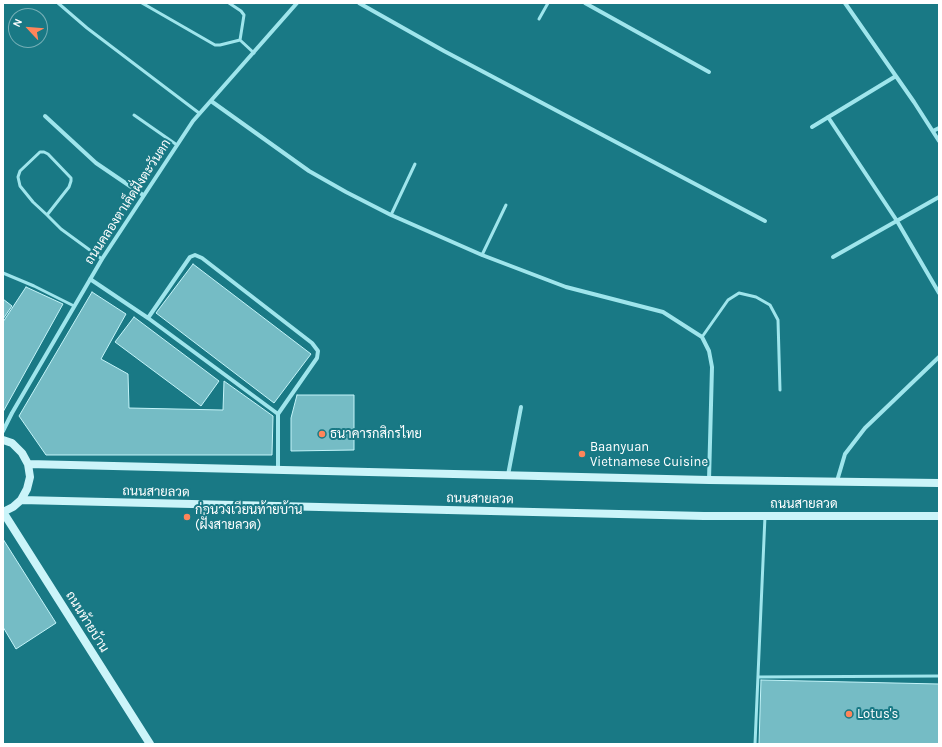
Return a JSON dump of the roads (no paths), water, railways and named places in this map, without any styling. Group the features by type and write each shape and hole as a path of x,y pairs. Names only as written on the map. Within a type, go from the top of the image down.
{"main road":[{"path":"3,440 12,444 22,453 28,464 30,477 27,490 21,500 13,507 3,512"},
{"name":"ถนนสายลวด","path":"28,464 709,480 939,482"},
{"name":"ถนนสายลวด","path":"21,500 680,516 939,516"},
{"name":"ถนนท้ายบ้าน","path":"3,512 150,744"}],"street":[{"name":"ถนนคลองตาเค็ดฝั่งตะวันตก","path":"3,431 102,259 176,145 199,113 297,3"},
{"path":"359,3 444,51 765,221"},
{"path":"585,3 709,72"},
{"path":"845,3 939,141"},
{"path":"812,128 896,76"},
{"path":"211,101 309,171 391,215 482,255 566,287 663,312 702,336 709,351 712,367 709,480"},
{"path":"45,116 96,163 143,195"},
{"path":"828,117 897,221 939,293"},
{"path":"933,131 939,128"},
{"path":"833,257 939,197"},
{"path":"148,318 190,257 196,255 202,258 312,343 318,351 317,358 278,414 278,470"},
{"path":"90,279 148,318 278,414"},
{"path":"837,481 845,454 866,428 939,357"},
{"path":"508,475 521,408"}],"lane":[{"path":"58,3 87,28 199,113"},
{"path":"142,3 215,45 240,40"},
{"path":"228,3 242,11 244,15 240,40"},
{"path":"539,19 548,3"},
{"path":"240,40 254,53"},
{"path":"134,115 176,145"},
{"path":"47,215 69,187 71,178 48,154 40,152 20,171 18,177 20,186 33,202 61,229 102,259"},
{"path":"391,215 415,164"},
{"path":"482,255 506,205"},
{"path":"3,273 34,286 74,306"},
{"path":"702,336 728,300 739,293 756,297 770,305 778,320 780,390"},
{"path":"755,744 765,516"},
{"path":"758,678 939,676"}],"place":[{"name":"ธนาคารกสิกรไทย","path":"322,434"},
{"name":"Baanyuan Vietnamese Cuisine","path":"582,454"},
{"name":"ก่อนวงเวียนท้ายบ้าน (ฝั่งสายลวด)","path":"187,517"},
{"name":"Lotus's","path":"849,714"}]}
